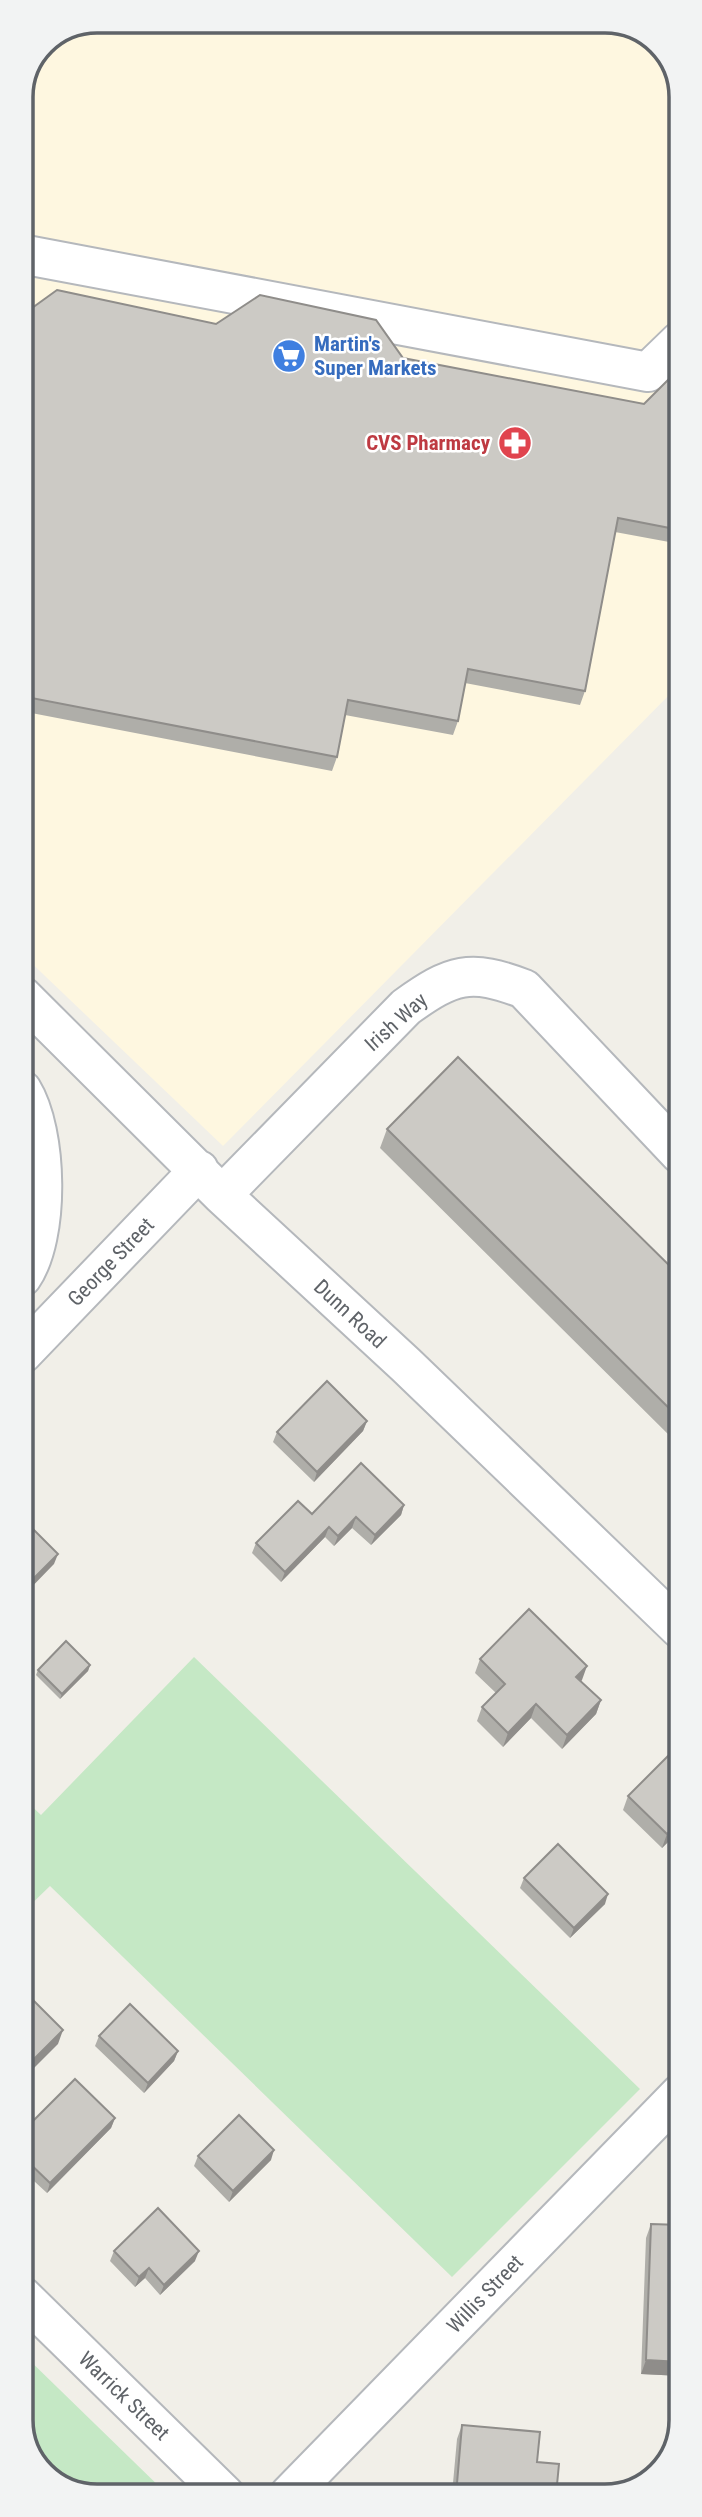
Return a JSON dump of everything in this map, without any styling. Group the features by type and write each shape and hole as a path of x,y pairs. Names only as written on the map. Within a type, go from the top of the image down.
{"street":[{"path":"33,256 648,372 669,352"},
{"name":"Irish Way","path":"210,1182 406,1007 427,992 458,977 492,977 524,989 669,1142"},
{"name":"Dunn Road","path":"33,1007 210,1182 669,1618"},
{"path":"33,1119 37,1129 41,1179 39,1237 33,1261"},
{"name":"George Street","path":"33,1344 210,1182"},
{"name":"Willis Street","path":"300,2484 669,2109"},
{"name":"Warrick Street","path":"33,2307 214,2484"}],"shaded area":[{"path":"97,33 609,33 630,38 656,58 668,84 669,97 669,695 223,1146 33,965 33,97 38,72 44,61 61,44 84,34"}],"green space":[{"path":"194,1657 640,2089 452,2277 50,1886 33,1902 33,1807 41,1815"},
{"path":"33,2364 157,2484 84,2483 55,2468 42,2452 34,2433"}],"building":[{"path":"57,290 216,324 260,295 376,320 403,358 644,404 669,379 669,528 618,518 585,691 468,669 458,721 348,700 337,757 33,698 33,307"},
{"path":"458,1057 669,1265 669,1408 387,1129"},
{"path":"327,1381 367,1421 317,1472 277,1432"},
{"path":"361,1463 404,1505 375,1535 356,1517 338,1536 329,1527 285,1572 256,1543 298,1501 312,1514"},
{"path":"33,1529 58,1554 33,1579"},
{"path":"529,1609 587,1666 576,1677 601,1700 567,1735 536,1704 508,1733 482,1707 505,1684 480,1659"},
{"path":"66,1641 90,1665 62,1694 38,1670"},
{"path":"669,1755 669,1832 667,1834 628,1796"},
{"path":"558,1844 608,1894 574,1928 524,1878"},
{"path":"33,2000 63,2030 33,2060"},
{"path":"130,2004 178,2051 148,2083 99,2036"},
{"path":"75,2079 115,2118 50,2183 33,2167 33,2121"},
{"path":"239,2115 274,2150 233,2191 198,2156"},
{"path":"158,2208 199,2251 164,2285 149,2268 139,2277 114,2251"},
{"path":"651,2224 669,2225 669,2361 646,2360"},
{"path":"462,2425 540,2432 537,2462 559,2464 557,2484 457,2484"}],"place":[{"name":"Martin's Super Markets","path":"289,356"},
{"name":"CVS Pharmacy","path":"515,443"}]}
